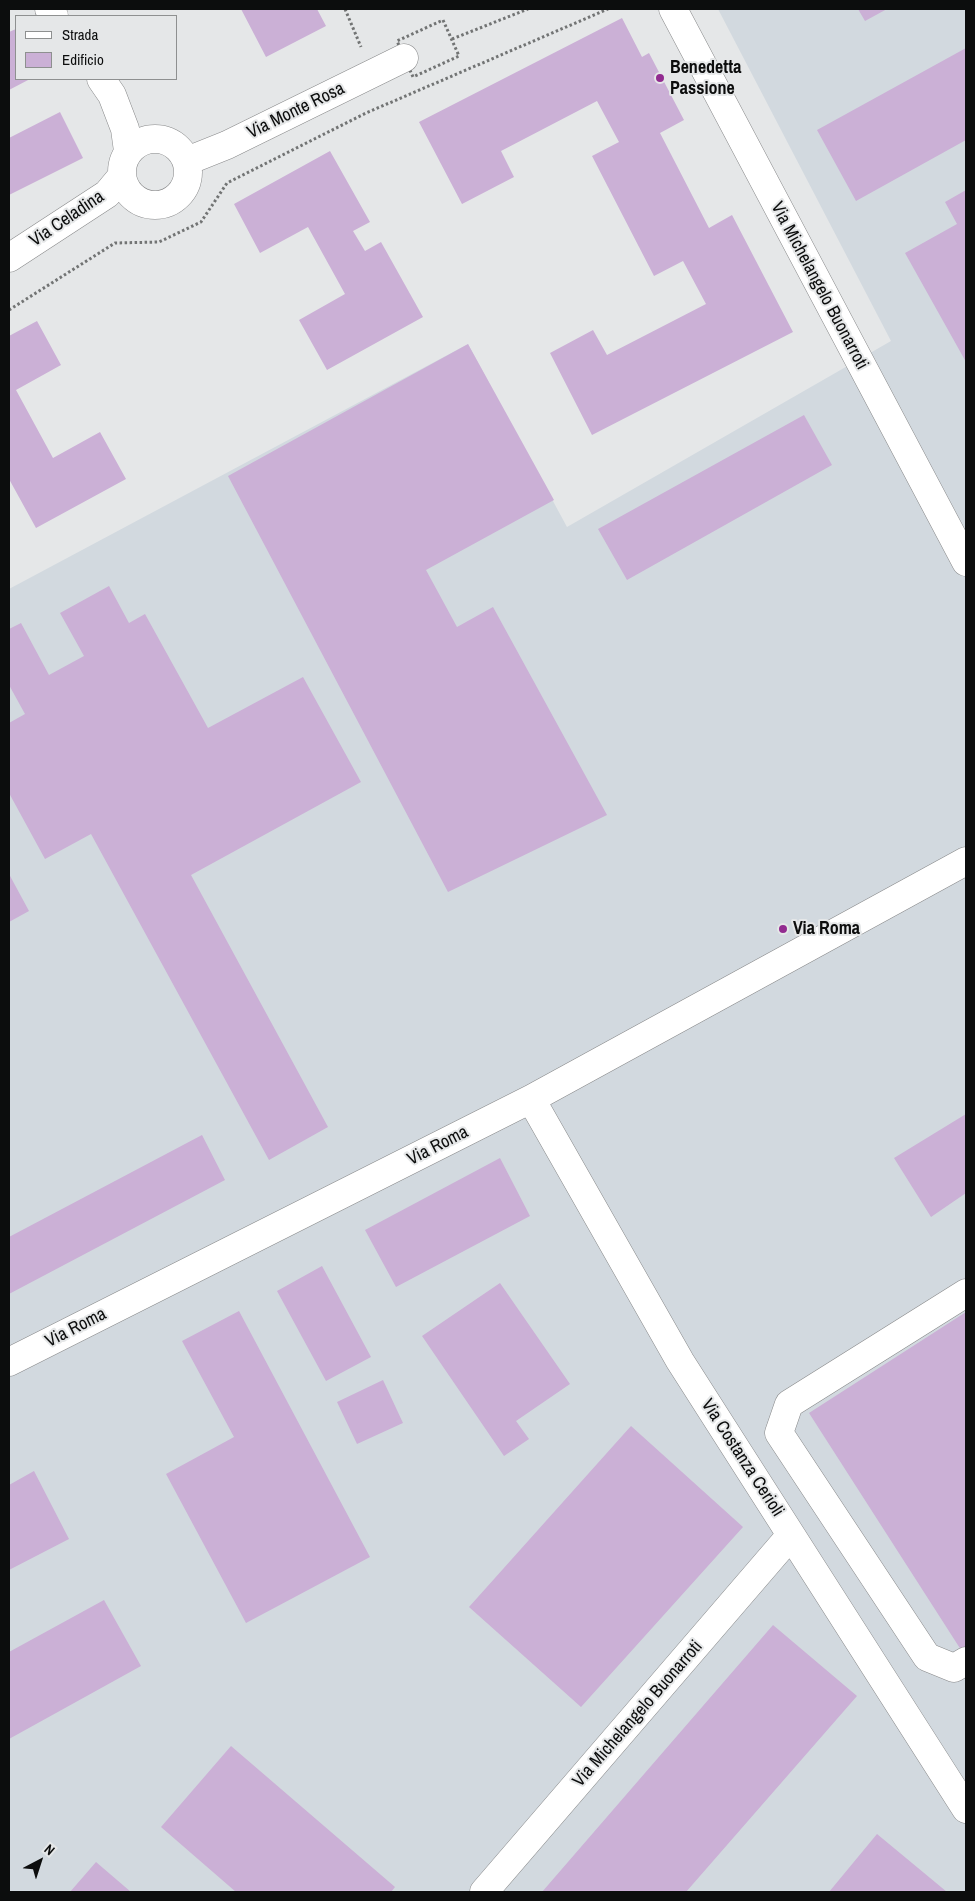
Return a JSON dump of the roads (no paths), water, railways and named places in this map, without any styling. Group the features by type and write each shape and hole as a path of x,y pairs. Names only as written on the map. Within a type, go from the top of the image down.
{"street":[{"name":"Via Michelangelo Buonarroti","path":"673,9 966,562"},
{"name":"Via Monte Rosa","path":"187,161 227,145 396,48"},
{"path":"102,80 112,95 125,129 125,163 128,190 139,201 154,205 169,202 179,195 186,185 189,173 187,161 174,145 165,140 145,140 125,163"},
{"name":"Via Celadina","path":"9,258 107,194 125,163"},
{"name":"Via Roma","path":"9,1362 531,1099 966,861"},
{"name":"Via Costanza Cerioli","path":"531,1099 680,1361 966,1809"},
{"path":"966,1293 789,1404 779,1433 927,1657 954,1668 966,1660"},
{"name":"Via Michelangelo Buonarroti","path":"484,1892 791,1536"}],"place":[{"name":"Benedetta Passione","path":"660,78"},
{"name":"Via Roma","path":"783,929"}]}
